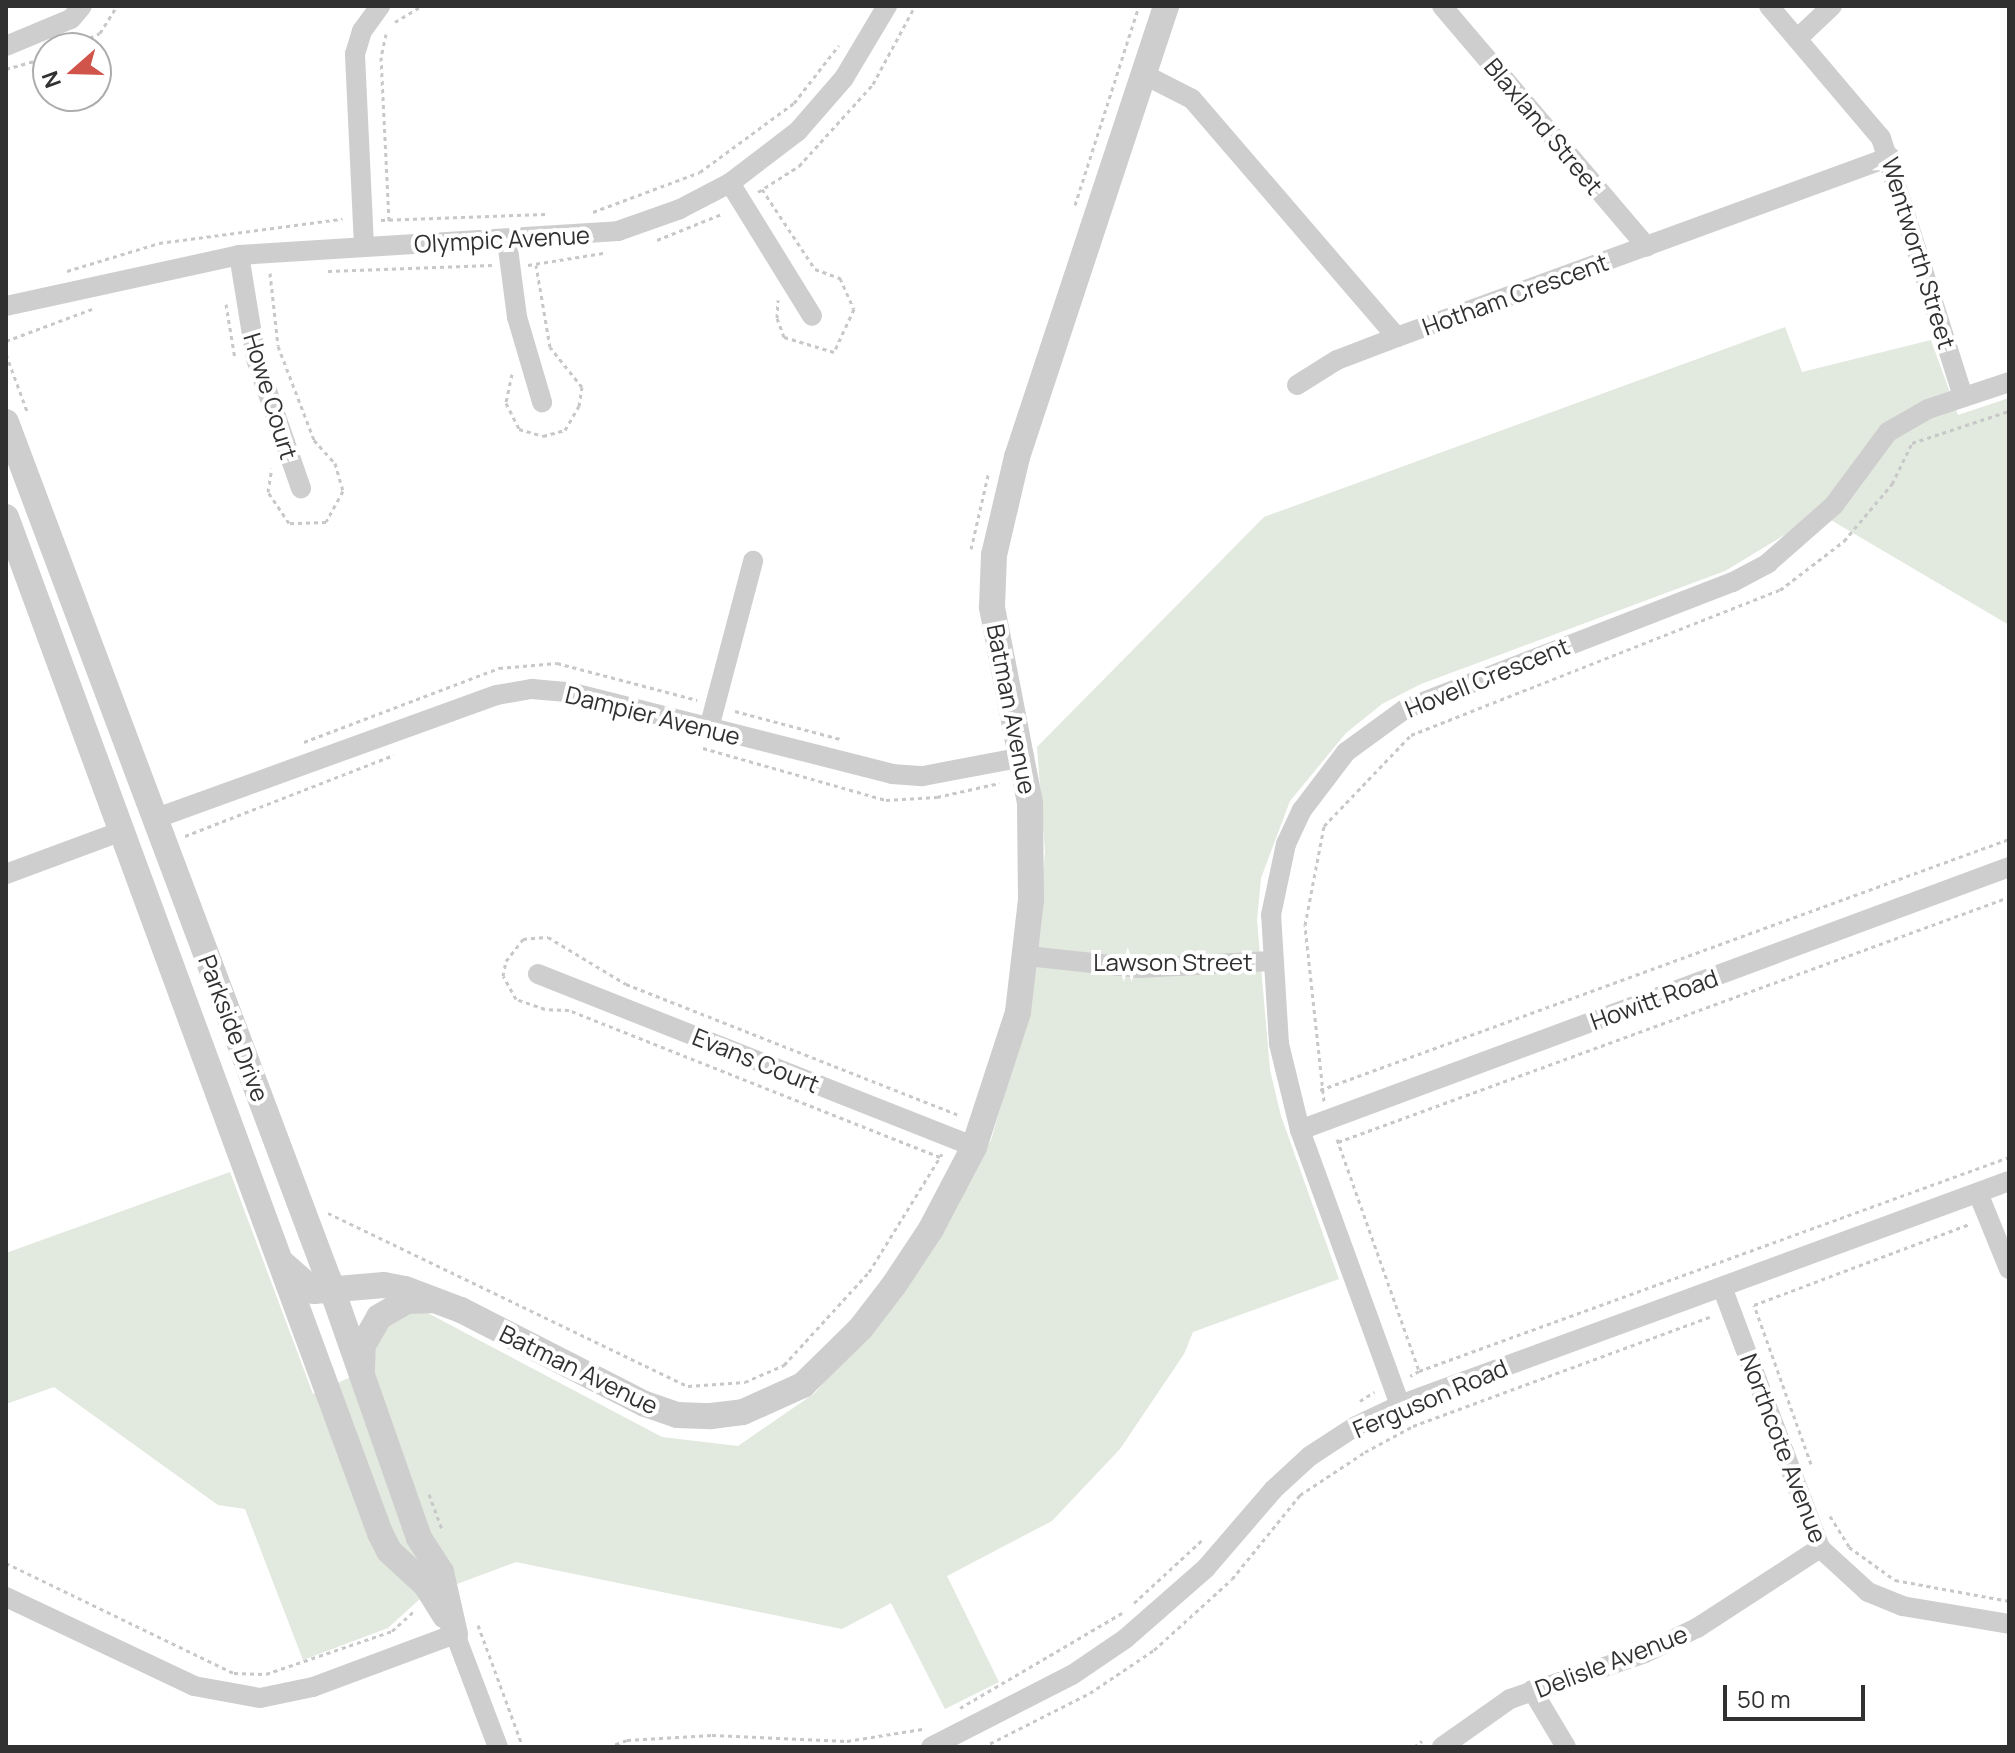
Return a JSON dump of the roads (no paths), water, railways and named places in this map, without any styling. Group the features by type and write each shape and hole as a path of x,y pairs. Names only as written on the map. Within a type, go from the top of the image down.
{"street":[{"path":"6,46 71,19 82,6"},
{"path":"364,246 355,54 362,31 380,6"},
{"name":"Olympic Avenue","path":"6,306 139,273 239,255 364,246 507,241 618,231 680,209 730,183 798,131 844,78 887,6"},
{"name":"Batman Avenue","path":"325,1287 354,1270 394,1270 429,1286 450,1306 645,1404 677,1415 743,1412 803,1385 861,1328 931,1229 974,1147 1018,1012 1027,956 1032,857 1009,767 992,607 994,555 1017,457 1166,6"},
{"name":"Blaxland Street","path":"1442,6 1647,247"},
{"name":"Wentworth Street","path":"1769,6 1881,138 1890,157 1963,397"},
{"path":"1797,39 1832,6"},
{"name":"Hotham Crescent","path":"1143,74 1192,99 1397,337 1890,157"},
{"path":"730,183 812,316"},
{"path":"507,241 517,317 542,402"},
{"name":"Howe Court","path":"239,255 256,359 301,488"},
{"name":"Olympic Avenue","path":"6,317 31,302"},
{"path":"1297,385 1337,360 1397,337"},
{"name":"Hovell Crescent","path":"1400,1405 1300,1130 1279,1044 1271,961 1271,915 1286,844 1322,778 1378,725 1435,694 1733,582 1768,563 1834,505 1888,432 1963,397 2009,382"},
{"name":"Parkside Drive","path":"6,422 325,1287 362,1371 419,1538 441,1572 455,1634"},
{"path":"10,536 45,527"},
{"name":"Parkside Drive","path":"10,536 387,1548 435,1597 455,1634 498,1747"},
{"path":"709,728 753,561"},
{"name":"Dampier Avenue","path":"154,819 508,693 569,692 892,774 923,776 1009,767"},
{"path":"6,874 154,819"},
{"name":"Howitt Road","path":"1300,1130 2009,867"},
{"name":"Lawson Street","path":"1027,956 1139,968 1271,961"},
{"name":"Evans Court","path":"538,974 974,1147"},
{"name":"Ferguson Road","path":"931,1747 1072,1675 1125,1639 1206,1568 1273,1490 1310,1456 1400,1405 2009,1181"},
{"path":"1978,1193 2009,1269"},
{"path":"281,1262 325,1287 316,1315 345,1395 360,1475"},
{"name":"Northcote Avenue","path":"1713,1290 1820,1548 1868,1592 1902,1606 2009,1624"},
{"path":"362,1371 363,1345 379,1317 412,1300 450,1306"},
{"name":"Delisle Avenue","path":"1442,1747 1532,1690 1645,1653 1697,1628 1820,1548"},
{"path":"6,1597 194,1686 260,1698 313,1687 455,1634"},
{"path":"1532,1690 1566,1747"}]}
